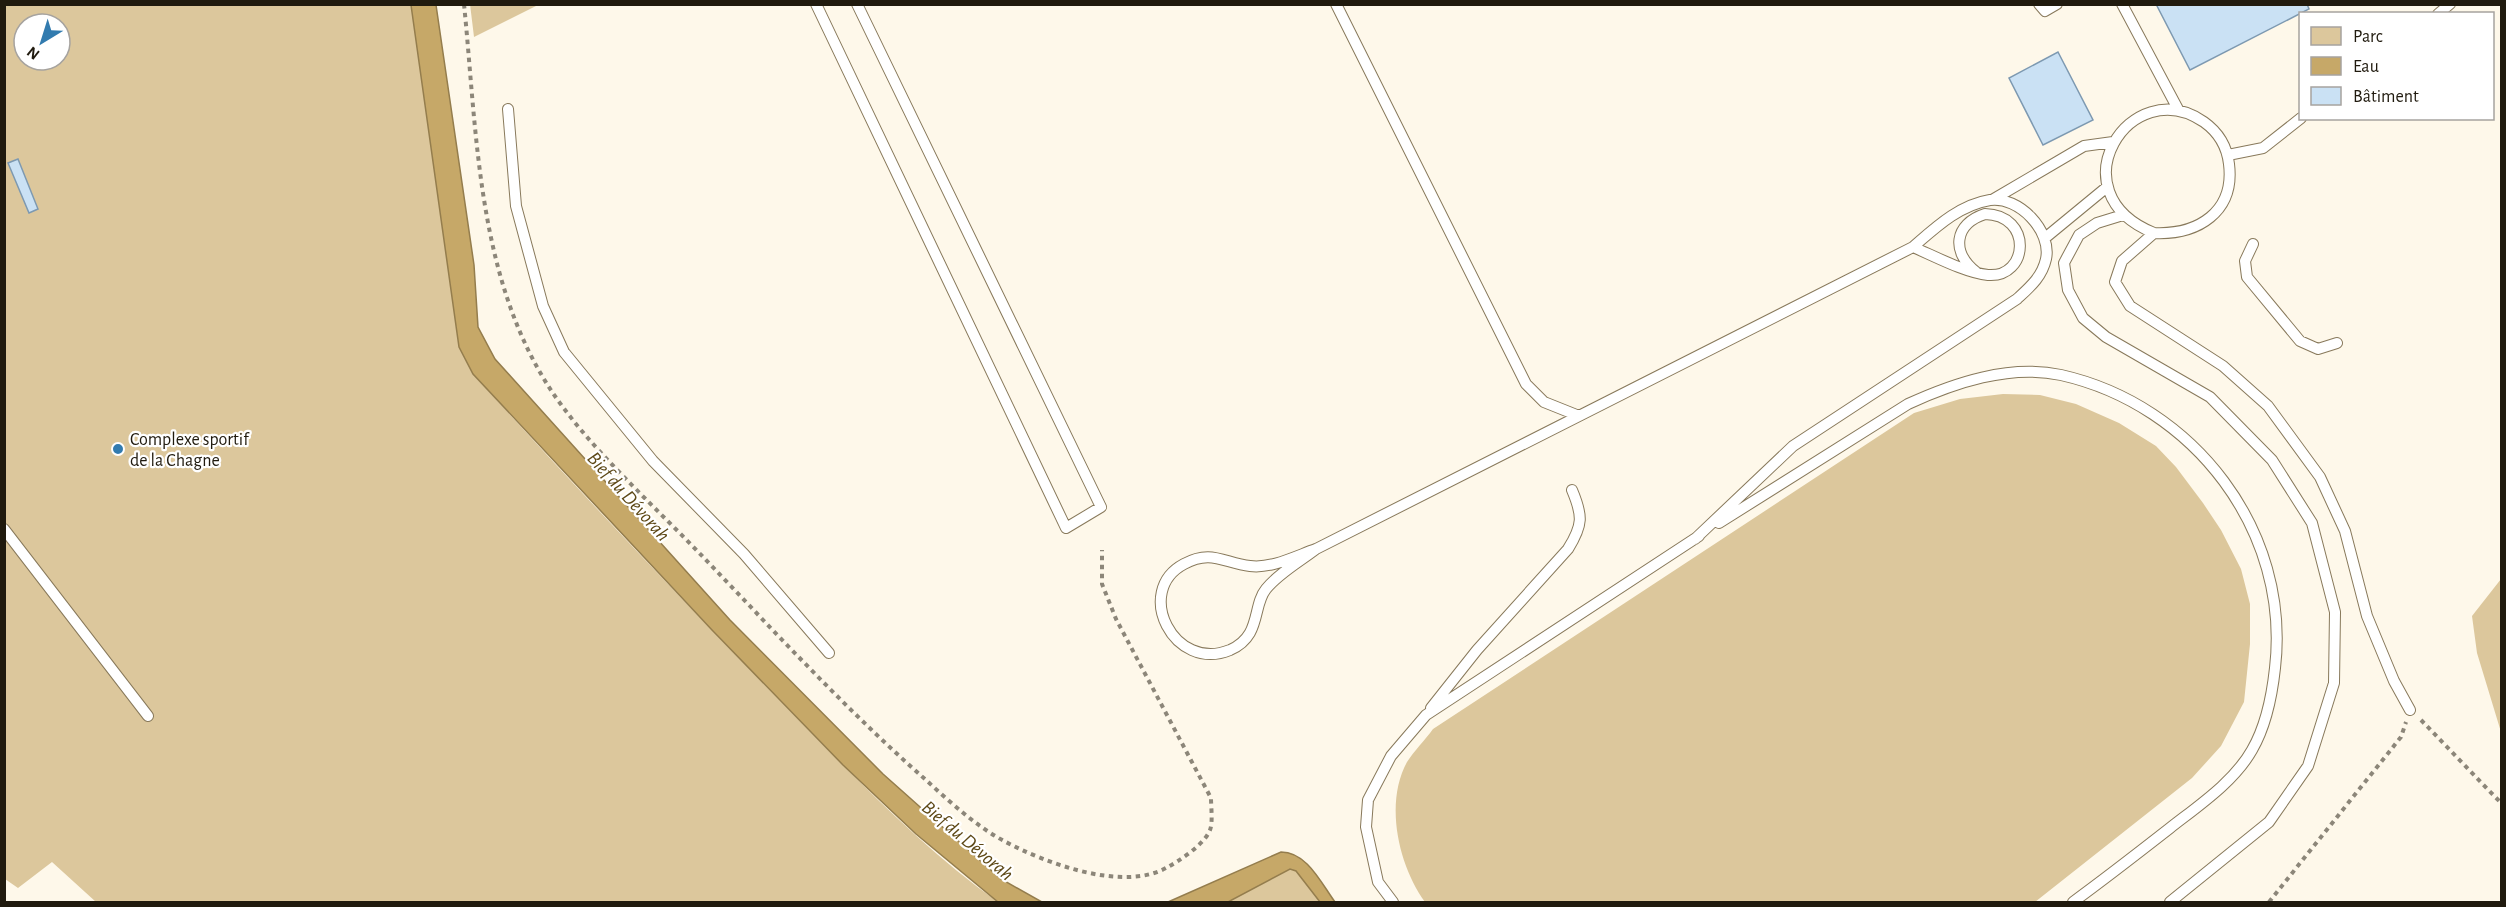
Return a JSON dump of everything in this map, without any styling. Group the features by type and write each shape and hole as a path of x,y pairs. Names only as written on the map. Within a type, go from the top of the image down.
{"lane":[{"path":"816,4 1066,528 1101,507 857,4"},
{"path":"1336,4 1526,384 1544,402 1580,416"},
{"path":"2039,4 2045,11 2057,4"},
{"path":"2122,4 2179,111"},
{"path":"508,109 516,206 543,306 564,352 653,461 744,554 829,653"},
{"path":"2160,110 2179,111 2195,116 2221,139 2228,154 2230,176 2225,197 2214,215 2196,228 2176,234 2154,233 2138,226 2123,215 2113,202 2107,187 2106,171 2114,142 2127,125 2142,115 2160,110"},
{"path":"2228,154 2263,148 2299,120"},
{"path":"1316,549 1264,591 1258,616 1249,635 1231,649 1211,654 1193,651 1178,642 1167,628 1161,610 1162,592 1168,578 1182,564 1204,556 1226,558 1250,566 1268,565 1316,549 1913,248 1942,222 1966,207 1992,200 2084,146 2114,142"},
{"path":"2045,238 2107,187"},
{"path":"1695,538 1793,446 2017,299 2037,281 2046,258 2045,238 2032,218 2013,205 1992,200"},
{"path":"1913,248 1976,272 1998,274 2007,270 2018,258 2021,246 2017,230 2006,218 1985,213 1966,225 1961,234 1960,255 1976,272"},
{"path":"2123,215 2097,223 2079,235 2064,263 2068,290 2083,318 2098,331 2210,397 2272,460 2312,523 2335,612 2334,683 2308,766 2269,822 2170,903"},
{"path":"2154,233 2122,261 2115,282 2130,306 2223,366 2268,406 2320,477 2345,531 2367,616 2394,681 2410,710"},
{"path":"2253,244 2245,261 2247,276 2300,341 2318,349 2337,343"},
{"path":"1426,715 1695,538 1908,404 1939,390 1977,378 2019,373 2059,375 2135,401 2175,429 2202,456 2229,489 2265,556 2275,597 2279,637 2266,716 2251,752 2225,782 2199,805 2073,903"},
{"path":"1393,903 1378,882 1366,827 1368,800 1390,756 1426,715 1477,650 1568,549 1580,530 1580,509 1572,490"},
{"path":"4,529 148,716"}],"path":[{"path":"464,4 494,259 517,328 548,385 590,439 861,722 951,802 1001,840 1052,864 1108,876 1155,874 1185,858 1210,831 1211,798 1116,620 1102,584 1102,550"},
{"path":"2269,903 2401,737 2410,710 2502,804"}],"green space":[{"path":"411,4 459,347 473,374 660,576 855,777 938,855 998,902 96,902 52,862 18,888 5,879 5,5"},
{"path":"470,4 538,4 538,5 474,37"},
{"path":"2003,394 2040,395 2076,404 2119,423 2156,446 2176,467 2203,503 2221,530 2241,569 2250,604 2250,644 2244,702 2221,746 2192,778 2035,902 1425,902 1408,871 1402,853 1398,834 1396,797 1407,762 1433,729 1914,413 1960,399"},
{"path":"2501,579 2501,732 2477,653 2472,616"},
{"path":"1290,869 1296,871 1320,902 1228,902"}],"water":[{"path":"411,5 436,5 474,265 478,327 495,359 730,620 883,774 1001,879 1042,902 998,902 916,834 843,765 712,630 473,374 459,347"},
{"path":"1281,852 1290,853 1306,863 1335,902 1320,902 1296,871 1290,869 1228,902 1168,902"}],"building":[{"path":"2156,4 2307,4 2309,9 2299,12 2299,14 2190,70"},
{"path":"2058,52 2093,120 2043,145 2009,78"},
{"path":"18,159 38,209 29,213 8,163"}],"place":[{"name":"Complexe sportif de la Chagne","path":"118,449"}],"water label":[{"name":"Bief du Dévorah","path":"629,496"},
{"name":"Bief du Dévorah","path":"968,840"}]}
